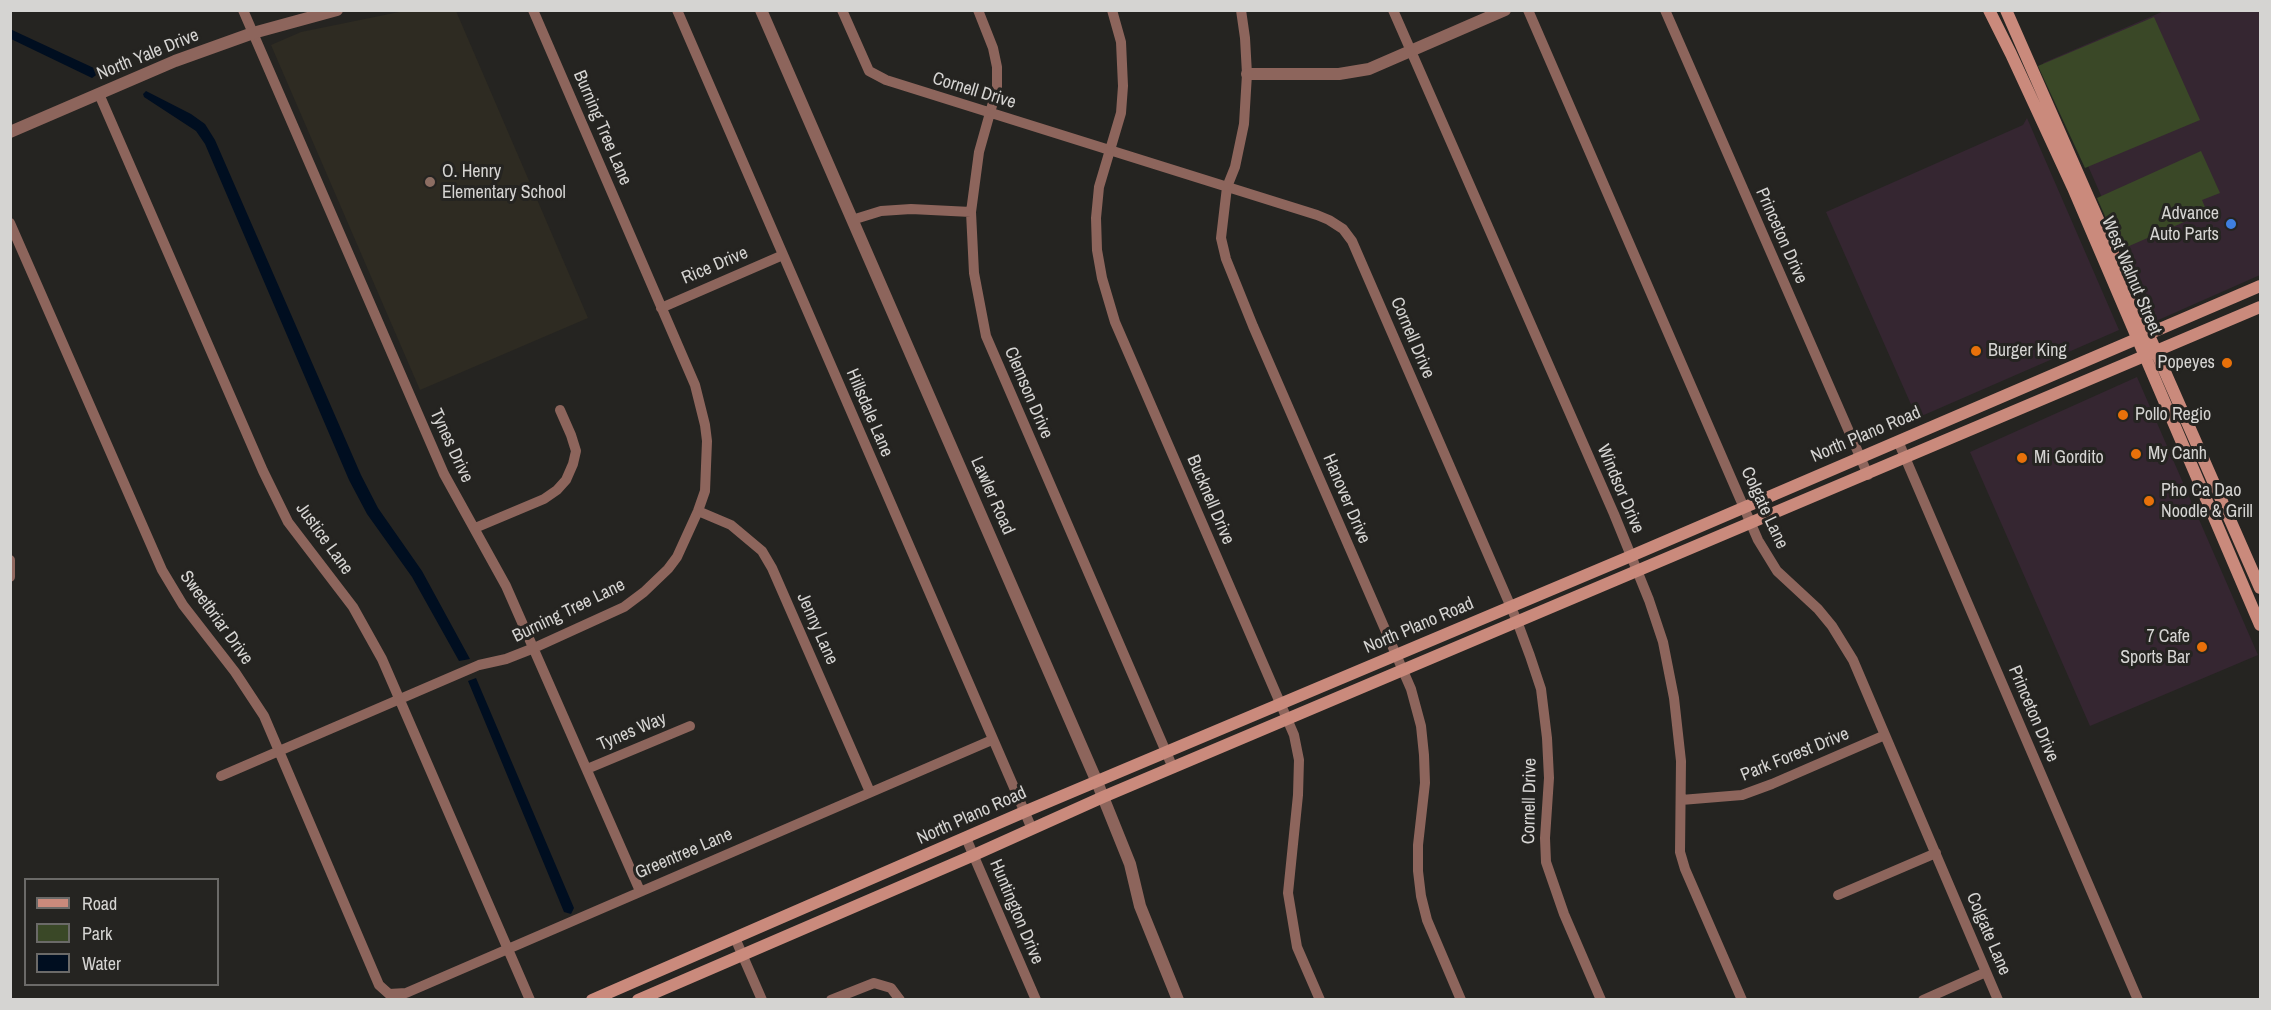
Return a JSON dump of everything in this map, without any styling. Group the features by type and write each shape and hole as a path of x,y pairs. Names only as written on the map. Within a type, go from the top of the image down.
{"main road":[{"name":"West Walnut Street","path":"1989,10 2144,337"},
{"name":"West Walnut Street","path":"2006,10 2144,337 2260,625"},
{"name":"North Plano Road","path":"592,999 1024,812 1631,556 2260,286"},
{"name":"North Plano Road","path":"638,999 1103,797 2260,308"},
{"path":"2151,354 2260,588"},
{"path":"1974,429 2013,402 2016,391 2038,402"}],"street":[{"name":"Tynes Drive","path":"243,10 444,474 506,586 640,891"},
{"name":"North Yale Drive","path":"10,132 175,62 253,33 337,10"},
{"name":"Burning Tree Lane","path":"221,776 478,665 506,659 534,648 624,607 644,592 677,557 698,511 705,491 705,425 695,384 533,10"},
{"name":"Hillsdale Lane","path":"676,10 1032,829"},
{"name":"Lawler Road","path":"761,10 1097,782 1130,864 1140,906 1178,999"},
{"name":"Cornell Drive","path":"842,10 869,71 886,80 1329,220 1343,229 1352,241 1511,607 1541,689 1548,738 1546,862 1564,914 1600,999"},
{"name":"Clemson Drive","path":"978,10 993,48 997,67 996,88 975,176 971,212 974,273 987,336 1173,768"},
{"name":"Bucknell Drive","path":"1112,10 1121,42 1121,113 1100,187 1096,218 1097,250 1102,278 1115,322 1294,735 1299,760 1298,795 1288,893 1297,946 1320,999"},
{"name":"Hanover Drive","path":"1240,10 1245,38 1247,74 1244,124 1235,167 1227,187 1221,238 1226,259 1411,689 1421,726 1424,755 1425,783 1418,862 1420,896 1427,920 1461,999"},
{"name":"Windsor Drive","path":"1393,10 1614,514 1649,600 1663,642 1674,698 1681,761 1680,852 1685,869 1742,999"},
{"path":"1247,74 1339,74 1369,69 1505,10"},
{"name":"Colgate Lane","path":"1528,10 1751,523 1777,571 1818,609 1843,642 1998,999"},
{"name":"Princeton Drive","path":"1665,10 1868,475"},
{"name":"Justice Lane","path":"99,94 268,482 288,522 353,608 382,659 530,999"},
{"path":"852,220 881,210 971,212"},
{"name":"Sweetbriar Drive","path":"10,223 162,570 183,605 236,672 264,717 379,985 389,994"},
{"name":"Rice Drive","path":"661,308 783,255"},
{"path":"475,528 544,499 566,480 576,451 560,410"},
{"name":"Princeton Drive","path":"1898,441 2138,999"},
{"name":"Jenny Lane","path":"698,511 731,525 762,551 772,568 870,792"},
{"name":"Tynes Way","path":"587,769 690,726"},
{"name":"Park Forest Drive","path":"1681,800 1742,795 1885,735"},
{"name":"Greentree Lane","path":"389,994 406,993 992,740"},
{"name":"Huntington Drive","path":"966,838 1036,999"},
{"path":"1838,895 1936,853"},
{"path":"735,938 762,999"},
{"path":"1923,999 1986,972"},
{"path":"831,999 874,983 891,988 900,999"}],"shaded area":[{"name":"O. Henry Elementary School","path":"404,11 456,11 588,318 420,390 271,45 301,32"},
{"path":"2164,11 2260,11 2260,275 2156,321 2043,63"},
{"path":"2027,118 2119,330 1917,418 1826,212 2023,125"},
{"path":"2137,377 2258,655 2090,726 1970,452"}],"green space":[{"path":"2154,17 2200,120 2085,168 2038,66"},
{"path":"2201,151 2220,193 2202,200 2207,212 2120,250 2097,198"}],"water":[{"path":"10,29 96,69 99,73 92,78 11,39"},
{"path":"146,91 191,114 205,124 215,140 361,475 378,508 422,571 470,659 459,661 412,577 367,514 349,480 205,144 196,131 144,97 143,94"},
{"path":"476,678 574,908 571,914 564,912 468,681"}],"place":[{"name":"O. Henry Elementary School","path":"430,182"},
{"name":"Advance Auto Parts","path":"2231,224"},
{"name":"Burger King","path":"1976,351"},
{"name":"Popeyes","path":"2227,363"},
{"name":"Pollo Regio","path":"2123,415"},
{"name":"My Canh","path":"2136,454"},
{"name":"Mi Gordito","path":"2022,458"},
{"name":"Pho Ca Dao Noodle & Grill","path":"2149,501"},
{"name":"7 Cafe Sports Bar","path":"2202,647"}]}
